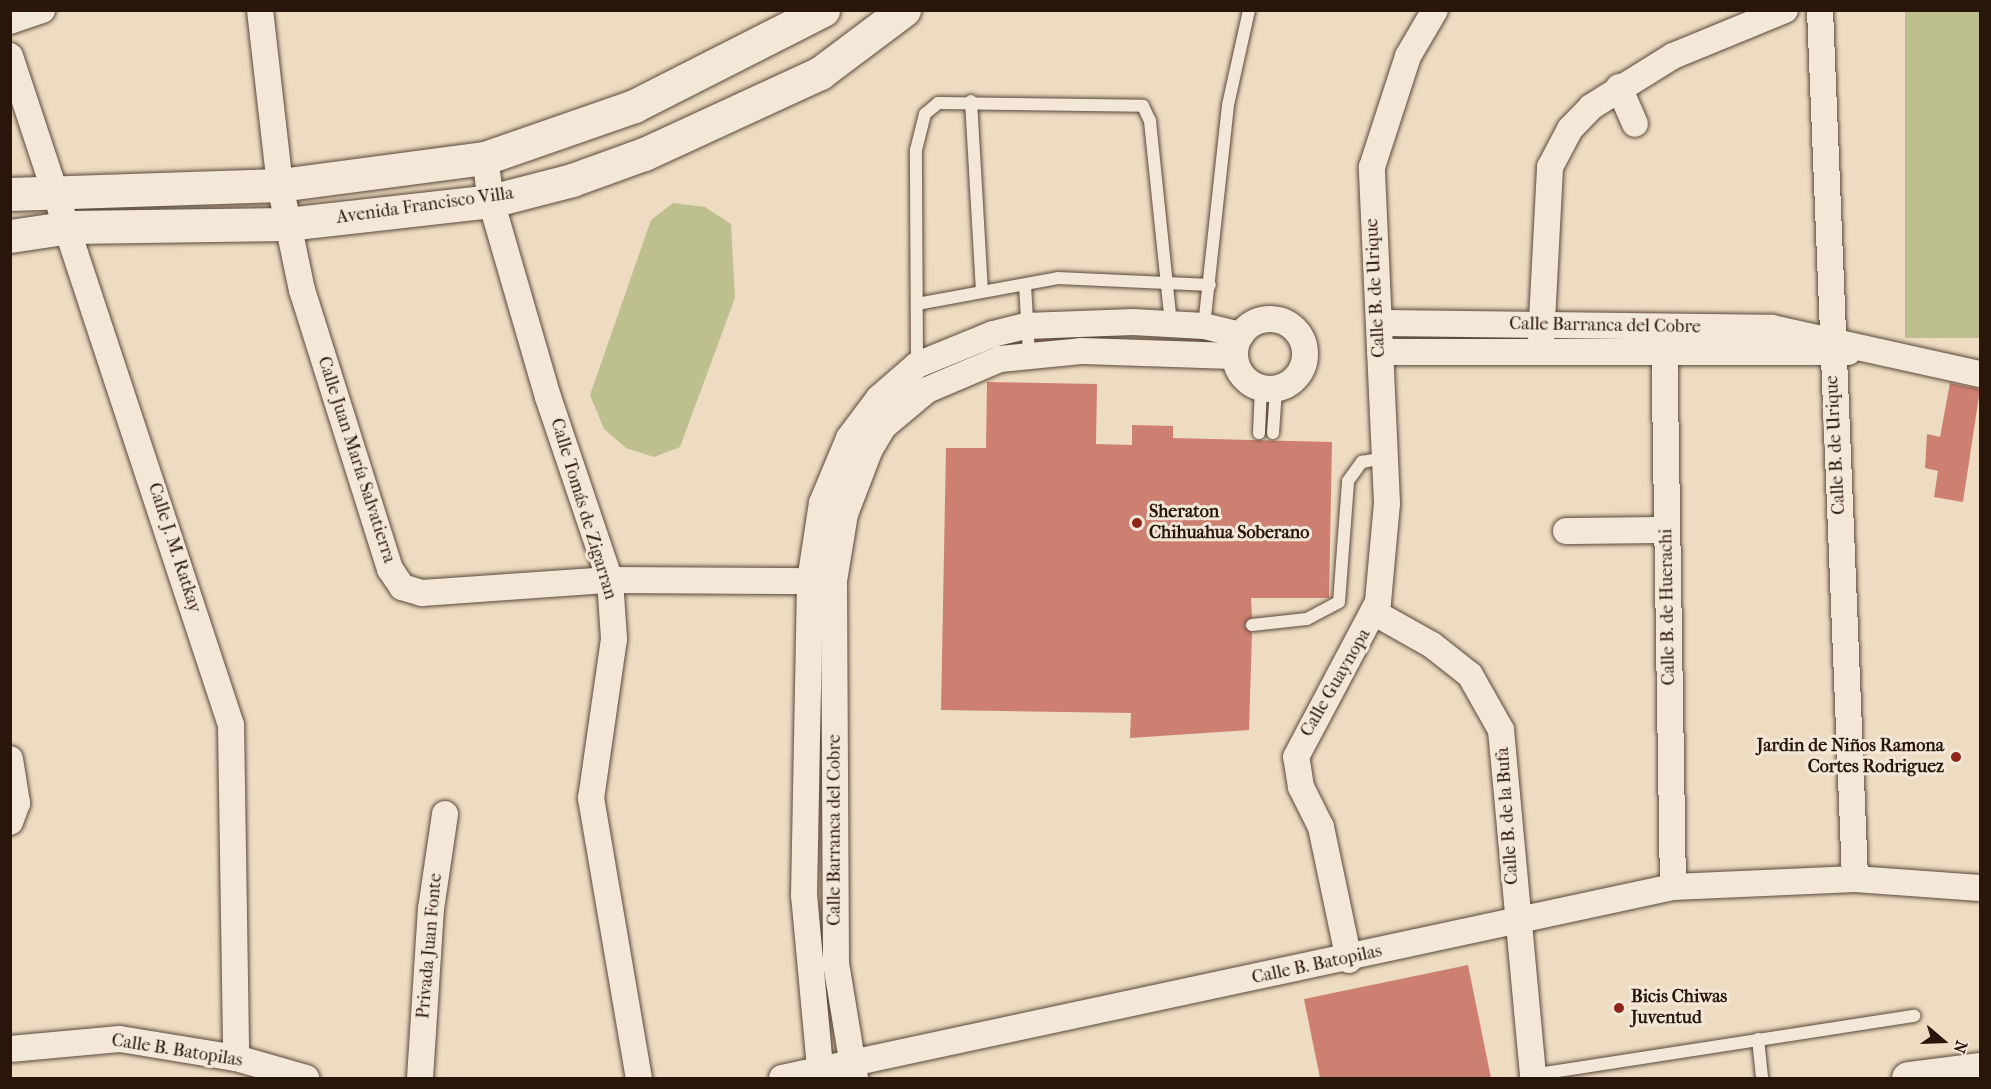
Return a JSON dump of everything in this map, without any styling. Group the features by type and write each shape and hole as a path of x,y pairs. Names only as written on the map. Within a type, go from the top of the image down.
{"main road":[{"name":"Avenida Francisco Villa","path":"10,194 57,189 280,185 485,158 634,106 823,10"},
{"name":"Avenida Francisco Villa","path":"10,236 70,227 287,224 491,201 644,154 820,73 904,10"},
{"path":"1908,1078 1980,1069"}],"street":[{"path":"10,21 42,10"},
{"name":"Calle Juan María Salvatierra","path":"260,10 280,185 302,290 390,569 402,588 422,593 610,580 822,581"},
{"name":"Calle B. de Urique","path":"1375,613 1385,538 1379,323 1371,217 1375,148 1407,56 1435,10"},
{"path":"1541,351 1550,167 1570,129 1619,87 1683,51 1785,10"},
{"name":"Calle B. de Urique","path":"1820,10 1855,879"},
{"name":"Calle J. M. Ratkay","path":"10,56 70,227 231,725 236,1058"},
{"path":"1619,87 1635,124"},
{"name":"Calle Tomás de Zigarran","path":"485,158 491,201 610,580 614,639 591,798 639,1078"},
{"path":"1275,319 1299,334 1305,353 1300,372 1269,388 1241,374 1238,345 1255,322 1275,319"},
{"name":"Calle Barranca del Cobre","path":"1379,323 1772,328 1832,347"},
{"path":"822,581 822,503 859,444 879,398 917,365 956,346 1026,326 1171,324 1204,326 1238,345"},
{"name":"Calle B. de Huerachi","path":"1664,327 1673,887"},
{"path":"859,444 927,390 974,368 1029,354 1238,345"},
{"path":"1832,347 1980,374"},
{"name":"Calle Barranca del Cobre","path":"1380,352 1664,353 1832,347"},
{"path":"1566,531 1667,530"},
{"name":"Calle Barranca del Cobre","path":"822,581 838,989 854,1070"},
{"name":"Calle Barranca del Cobre","path":"820,1073 804,896 822,581"},
{"name":"Calle B. de la Bufa","path":"1375,613 1431,645 1470,675 1488,699 1506,762 1515,920 1532,1077"},
{"name":"Calle Guaynopa","path":"1350,960 1321,827 1295,768 1302,740 1375,613"},
{"path":"10,759 17,803 10,822"},
{"name":"Privada Juan Fonte","path":"420,1078 431,909 445,814"},
{"name":"Calle B. Batopilas","path":"782,1078 854,1070 1350,960 1515,920 1673,887 1855,879 1980,888"},
{"path":"804,896 833,894"},
{"name":"Calle B. Batopilas","path":"10,1049 120,1039 236,1058 306,1078"}],"lane":[{"path":"1204,326 1228,105 1249,10"},
{"path":"971,101 982,291"},
{"path":"917,365 914,218 920,127 930,107 971,101 1143,106 1149,115 1169,280 1171,324"},
{"path":"916,304 982,291 1090,277 1169,280 1210,285"},
{"path":"1025,285 1029,354"},
{"path":"1259,433 1269,388"},
{"path":"1269,388 1273,433"},
{"path":"1252,625 1307,619 1339,602 1348,481 1362,462 1384,458"},
{"path":"1532,1077 1758,1038 1914,1016"},
{"path":"1758,1038 1762,1078"}],"green space":[{"path":"1905,11 1980,11 1980,338 1905,338"},
{"path":"673,203 705,207 731,224 735,298 680,447 654,457 626,448 604,429 590,395 651,220"}],"building":[{"name":"Sheraton Chihuahua Soberano","path":"987,382 1097,384 1096,444 1132,445 1132,425 1173,426 1173,438 1332,442 1329,598 1251,598 1252,617 1244,625 1252,633 1249,730 1130,738 1131,713 941,710 946,448 986,448"},
{"path":"1950,383 1980,389 1963,502 1934,497 1938,471 1925,468 1927,434 1940,437"},
{"path":"1468,965 1491,1078 1320,1078 1304,999"}],"place":[{"name":"Sheraton Chihuahua Soberano","path":"1137,523"},
{"name":"Jardin de Niños Ramona Cortes Rodriguez","path":"1956,757"},
{"name":"Bicis Chiwas Juventud","path":"1619,1008"}]}
